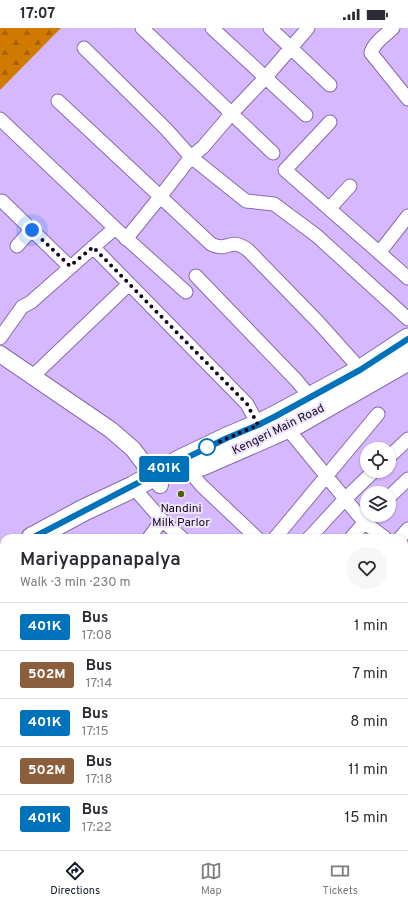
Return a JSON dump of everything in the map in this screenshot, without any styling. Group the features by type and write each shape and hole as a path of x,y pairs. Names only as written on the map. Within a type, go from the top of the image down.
{"main road":[{"name":"Kengeri Main Road","path":"39,534 84,510 133,487 157,480 185,465 227,438 258,425 360,370 408,339"},
{"name":"Kengeri Main Road","path":"185,465 298,423 408,360"},
{"name":"Kengeri Main Road","path":"68,534 140,495 157,480"}],"street":[{"path":"142,28 273,153"},
{"path":"212,28 306,115"},
{"path":"270,28 330,86"},
{"path":"126,239 191,157 203,147 308,28"},
{"path":"393,28 376,44 372,49 371,54 408,99"},
{"path":"84,48 166,129 191,157 246,201 274,204 317,236 408,318"},
{"path":"58,101 211,244 223,248 232,243 242,245 248,250 318,322 360,370"},
{"path":"0,119 114,228 186,292"},
{"path":"330,122 285,170 408,278"},
{"path":"329,209 350,186"},
{"path":"2,201 70,266"},
{"path":"379,252 408,216"},
{"path":"0,338 22,307 31,302 114,228"},
{"path":"17,246 32,230"},
{"path":"93,247 247,404 258,425"},
{"path":"196,276 297,381 310,397"},
{"path":"33,376 129,284"},
{"path":"0,354 111,430 133,449 157,480"},
{"path":"278,534 378,414"},
{"path":"287,428 345,498 360,511"},
{"path":"396,450 408,439"},
{"path":"185,465 201,485 253,534"},
{"path":"313,534 345,498 366,478"},
{"path":"396,490 408,479"},
{"path":"140,495 162,520 178,534"},
{"path":"152,534 162,520"},
{"path":"354,534 365,522"},
{"path":"371,522 382,534"}],"green space":[{"path":"0,28 61,28 0,90"}],"bus line":[{"name":"401K","path":"40,534 84,510 133,487 182,460 276,416 360,370 408,339"}],"place":[{"name":"Nandini Milk Parlor","path":"181,494"}],"route":[{"path":"32,230 70,266 93,247 247,404 258,425 207,447"}]}
